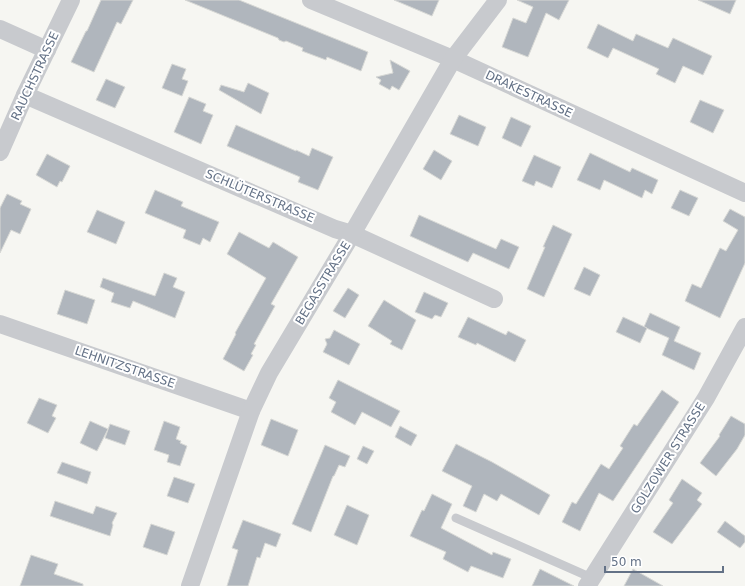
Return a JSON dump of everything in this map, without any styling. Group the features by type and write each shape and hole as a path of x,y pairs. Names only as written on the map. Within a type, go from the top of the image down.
{"street":[{"name":"RAUCHSTRASSE","path":"0,152 25,95 71,0"},
{"name":"DRAKESTRASSE","path":"311,0 453,59 745,193"},
{"name":"BEGASSTRASSE","path":"190,586 251,411 269,373 352,234 453,59 498,0"},
{"path":"0,29 47,50"},
{"name":"SCHLÜTERSTRASSE","path":"25,95 335,229 352,234 494,299"},
{"name":"LEHNITZSTRASSE","path":"0,324 251,411"},
{"name":"GOLZOWER STRASSE","path":"590,582 706,398 745,328"}],"lane":[{"path":"456,518 590,582"}],"building":[{"path":"101,0 133,0 121,24 117,22 94,72 71,62"},
{"path":"185,0 239,0 368,52 361,71 327,57 326,60 302,51 303,48 286,41 284,42 279,40 278,38"},
{"path":"394,0 439,0 432,16"},
{"path":"517,0 569,0 559,20 546,13 528,57 502,47 513,18 526,23 533,7"},
{"path":"698,0 736,0 730,14"},
{"path":"598,24 633,41 636,34 668,48 673,38 712,56 703,75 683,66 675,83 656,74 659,69 613,48 608,58 587,48"},
{"path":"390,60 410,71 399,90 392,86 390,90 379,84 381,80 376,77 393,73"},
{"path":"172,64 186,69 182,79 188,81 182,96 162,88"},
{"path":"106,79 125,87 115,108 96,100"},
{"path":"248,83 269,93 261,114 219,90 221,85 244,92"},
{"path":"189,97 206,104 203,111 213,115 201,144 174,132"},
{"path":"700,100 724,110 713,133 690,122"},
{"path":"459,115 486,127 478,146 450,134"},
{"path":"511,117 531,126 521,147 502,138"},
{"path":"236,125 309,156 312,148 333,157 318,190 298,182 300,177 227,146"},
{"path":"434,150 452,161 441,180 423,169"},
{"path":"590,153 630,172 632,168 658,180 652,194 645,190 642,198 604,180 600,190 577,180"},
{"path":"47,154 70,166 62,182 60,181 57,187 36,175"},
{"path":"534,155 561,167 552,188 536,181 534,186 522,181"},
{"path":"155,190 183,202 181,206 219,222 210,242 203,238 200,245 183,238 186,230 145,213"},
{"path":"680,190 698,198 689,216 671,208"},
{"path":"7,194 22,201 20,204 31,209 20,234 11,230 0,253 0,208"},
{"path":"730,209 745,217 745,263 720,318 685,301 692,284 701,288 720,248 726,251 738,230 723,221"},
{"path":"97,210 125,222 116,244 87,232"},
{"path":"419,215 496,249 501,239 519,247 509,269 473,253 468,262 410,236"},
{"path":"553,225 572,234 544,297 527,289"},
{"path":"239,232 269,248 273,242 298,257 271,304 275,306 254,344 256,345 251,354 253,355 244,371 223,359 236,334 235,333 266,278 227,254"},
{"path":"584,267 600,275 590,296 574,289"},
{"path":"164,273 177,278 173,287 185,292 175,318 133,301 130,308 111,302 114,293 100,287 103,278 155,296"},
{"path":"348,288 359,295 345,318 333,311"},
{"path":"65,290 95,300 87,324 57,314"},
{"path":"424,292 448,303 441,317 435,315 432,319 415,312"},
{"path":"384,300 416,320 402,350 390,344 392,341 368,326"},
{"path":"650,313 680,327 674,341 701,353 694,370 662,355 669,338 644,327"},
{"path":"468,317 506,335 508,331 526,340 515,362 477,343 476,345 458,337"},
{"path":"623,317 647,328 640,343 616,332"},
{"path":"334,330 360,344 349,365 323,352 327,344 325,339 330,338"},
{"path":"338,380 400,411 391,427 362,412 355,425 331,412 336,402 329,398"},
{"path":"662,390 679,402 613,501 599,493 580,531 562,522 572,502 576,504 601,464 609,469 623,448 620,446 634,424 637,426"},
{"path":"39,398 57,405 52,416 56,418 48,433 27,423"},
{"path":"731,416 745,424 745,435 737,449 716,476 700,463 720,436 719,435"},
{"path":"271,419 298,430 288,456 261,445"},
{"path":"90,421 108,429 97,451 80,443"},
{"path":"164,421 180,427 176,439 181,441 180,443 187,446 180,466 167,462 169,455 154,450"},
{"path":"110,424 130,431 125,445 105,438"},
{"path":"400,426 417,435 411,446 395,437"},
{"path":"456,444 492,462 550,495 539,515 501,494 497,501 484,494 476,512 463,506 472,486 442,471"},
{"path":"325,445 350,456 345,467 339,465 333,476 311,532 292,524"},
{"path":"363,446 374,451 367,464 357,459"},
{"path":"62,462 91,472 87,484 57,473"},
{"path":"174,477 195,484 188,503 167,496"},
{"path":"682,479 702,493 697,500 702,504 672,544 653,532 673,503 669,500"},
{"path":"432,494 452,504 441,528 492,555 493,552 511,559 503,578 471,566 468,572 443,559 446,552 410,536 422,510 424,511"},
{"path":"55,501 93,514 96,506 117,513 112,523 113,525 110,536 50,516"},
{"path":"347,505 369,515 357,545 334,535"},
{"path":"243,520 281,534 276,547 265,543 260,558 257,557 248,586 227,586 238,550 232,548"},
{"path":"725,521 745,536 745,542 740,548 717,532"},
{"path":"151,524 175,532 167,555 143,547"},
{"path":"31,555 58,564 54,574 83,584 83,586 20,586"},
{"path":"540,569 574,586 532,586"},
{"path":"633,569 663,586 624,586"}]}
